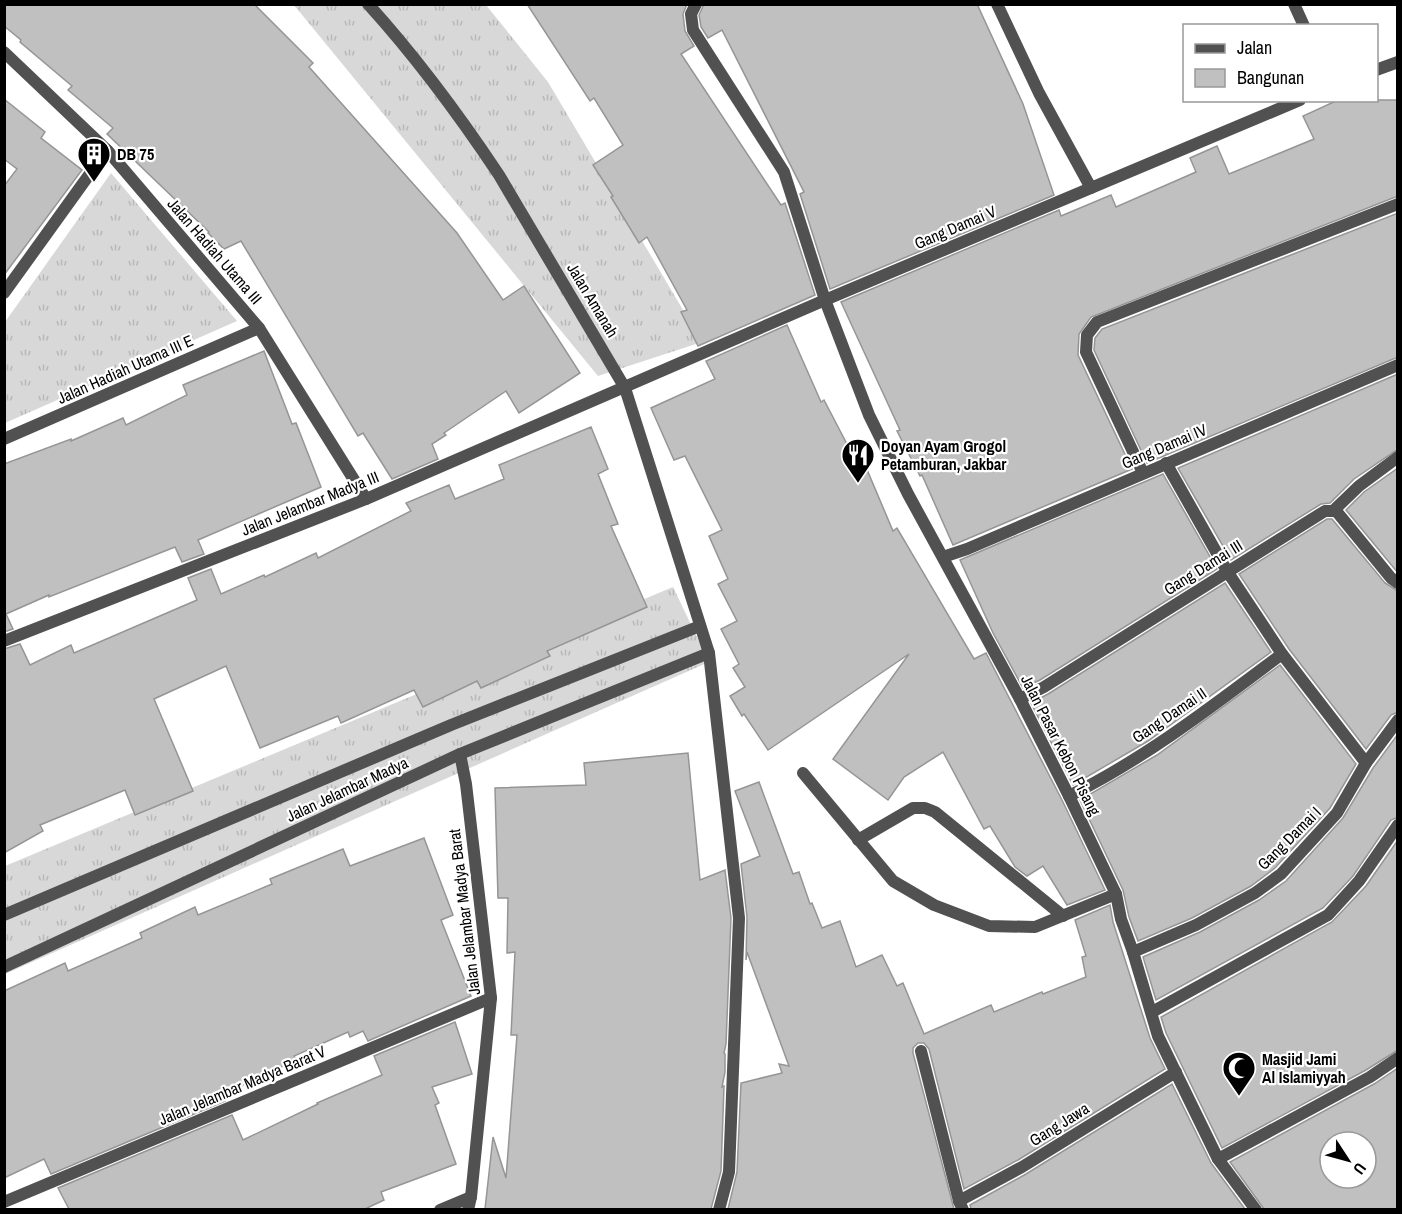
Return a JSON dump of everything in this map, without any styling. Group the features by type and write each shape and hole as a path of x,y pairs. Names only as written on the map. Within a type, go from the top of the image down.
{"street":[{"name":"Jalan Amanah","path":"368,4 436,85 499,175 625,388 709,653 739,918 729,1172 719,1209"},
{"name":"Jalan Pasar Kebon Pisang","path":"696,4 691,14 693,30 784,172 825,300 869,415 908,495 1020,699 1069,796 1116,894 1121,919 1158,1035 1218,1159 1256,1209"},
{"path":"997,4 1039,93 1091,188"},
{"path":"1294,4 1303,24"},
{"name":"Jalan Hadiah Utama III","path":"4,52 107,150 259,328 366,499"},
{"path":"1378,70 1398,62"},
{"name":"Gang Damai V","path":"625,388 825,300 1295,102"},
{"path":"4,293 107,150"},
{"path":"1143,473 1086,352 1087,335 1097,322 1398,204"},
{"name":"Jalan Hadiah Utama III E","path":"4,439 259,328"},
{"name":"Gang Damai IV","path":"943,557 1398,365"},
{"name":"Jalan Jelambar Madya III","path":"4,641 366,499 625,388"},
{"name":"Gang Damai III","path":"1020,699 1044,687 1325,511 1333,511 1359,486 1398,457"},
{"path":"1166,464 1227,571 1282,654 1366,763"},
{"path":"1333,511 1337,512 1391,578 1398,583"},
{"name":"Jalan Jelambar Madya","path":"4,915 451,725 700,626"},
{"name":"Jalan Jelambar Madya","path":"4,967 460,754 709,653"},
{"name":"Gang Damai II","path":"1069,796 1095,783 1190,723 1282,654"},
{"name":"Gang Damai I","path":"1133,952 1196,925 1255,893 1281,874 1337,813 1366,763 1398,720"},
{"name":"Jalan Jelambar Madya Barat","path":"460,754 466,784 491,998 468,1209"},
{"path":"803,773 893,881 934,905 989,926 1035,927 1116,894"},
{"path":"858,840 912,808 925,808 935,812 1063,916"},
{"path":"1152,1012 1328,915 1359,881 1398,825"},
{"name":"Jalan Jelambar Madya Barat V","path":"4,1202 491,998"},
{"path":"921,1051 961,1205"},
{"path":"1218,1159 1371,1077 1398,1058"},
{"name":"Gang Jawa","path":"961,1205 1176,1072"},
{"path":"440,1209 471,1197"}],"green space":[{"path":"294,5 486,5 548,82 702,342 598,376"},
{"path":"111,173 237,321 5,423 5,322"},
{"path":"673,587 709,662 5,974 5,866"}],"building":[{"path":"4,4 254,4 313,63 309,67 457,233 503,300 524,286 580,373 519,413 506,391 444,433 446,435 432,444 438,459 392,479 363,433 358,436 241,241 224,249 107,134 113,128 68,90 72,86 4,26"},
{"path":"527,4 687,4 683,14 685,31 694,46 681,54 781,205 785,203 815,295 698,346 681,312 687,310 647,237 639,243 593,165 623,145 594,98 590,101"},
{"path":"704,4 977,4 1023,104 1054,195 830,289 800,194 804,192 722,30 708,38 701,27 699,15"},
{"path":"4,99 45,132 41,138 82,170 4,275 4,186 17,169 4,159"},
{"path":"1398,100 1398,196 1091,317 1079,334 1078,355 1132,469 953,545 922,475 920,476 897,431 900,430 841,302 1059,210 1061,216 1111,195 1116,207 1196,172 1190,158 1217,146 1229,174 1314,139 1303,116 1334,102"},
{"path":"1398,213 1398,357 1147,463 1094,350 1095,338 1102,329"},
{"path":"787,325 821,402 824,400 859,467 865,465 893,531 897,528 974,659 986,653 1062,800 1105,890 1067,905 1043,866 1027,876 1015,867 990,826 984,829 943,752 904,777 888,800 833,759 909,654 768,750 730,696 745,687 733,668 739,664 721,629 737,621 718,584 728,579 709,536 722,530 685,456 674,460 651,408 715,379 706,361"},
{"path":"264,351 292,424 296,423 321,487 198,540 204,554 182,562 175,547 49,597 49,595 6,614 13,629 4,632 4,464 71,439 71,441 123,418 126,425 187,395 183,385"},
{"path":"1398,374 1398,449 1354,479 1330,503 1321,504 1231,560 1178,468"},
{"path":"591,427 608,469 598,474 618,524 611,526 647,607 547,651 550,656 481,688 477,681 423,707 414,690 341,723 338,716 260,748 226,666 154,699 193,791 135,815 125,790 40,825 43,831 4,853 4,649 20,644 30,665 71,645 74,653 197,600 188,578 211,569 221,594 264,575 265,577 316,553 318,558 411,511 406,503 449,485 455,499 504,479 499,465"},
{"path":"1398,468 1398,573 1346,510 1364,492"},
{"path":"1163,474 1217,569 1040,680 1023,688 993,633 960,560"},
{"path":"1327,519 1332,519 1385,583 1398,591 1398,712 1391,715 1366,749 1289,649 1239,574"},
{"path":"1225,583 1271,652 1148,741 1073,785 1031,703"},
{"path":"1280,665 1356,764 1330,808 1275,868 1251,886 1192,918 1138,941 1129,917 1123,890 1080,800 1157,755"},
{"path":"1398,734 1398,817 1391,820 1353,876 1323,908 1156,1000 1143,957 1200,932 1259,900 1286,881 1343,818 1373,768"},
{"path":"688,753 700,880 725,870 731,918 725,1072 722,1087 724,1086 721,1171 711,1209 485,1209 493,1137 506,1178 517,1035 511,1035 515,952 507,953 508,898 498,898 495,788 586,785 584,763"},
{"path":"759,782 793,874 799,872 810,904 812,903 822,928 840,921 856,967 882,955 897,986 903,983 924,1034 991,1005 994,1012 1086,977 1082,957 1086,956 1075,920 1110,905 1113,922 1150,1038 1165,1069 1018,1160 964,1189 929,1049 924,1043 918,1043 913,1048 913,1053 954,1209 728,1209 737,1172 741,1083 782,1073 779,1064 789,1066 747,952 746,960 747,917 741,864 760,856 735,791"},
{"path":"424,838 453,915 441,920 471,996 368,1041 363,1031 350,1037 348,1032 294,1056 296,1060 222,1095 225,1101 51,1174 44,1159 4,1178 4,991 65,963 68,971 142,938 140,933 195,907 198,915 272,884 270,879 343,849 350,866"},
{"path":"1398,840 1398,1050 1366,1070 1222,1148 1166,1033 1161,1017 1332,922 1366,886"},
{"path":"455,1022 472,1074 432,1087 439,1103 435,1105 456,1164 381,1192 384,1200 365,1209 69,1209 58,1188 232,1115 243,1140 317,1103 382,1075 374,1056"},
{"path":"1398,1068 1398,1209 1264,1209 1230,1162 1374,1084"},
{"path":"1172,1084 1211,1163 1245,1209 971,1209 970,1205 1026,1174"}],"place":[{"name":"DB 75","path":"94,183"},
{"name":"Doyan Ayam Grogol Petamburan, Jakbar","path":"858,484"},
{"name":"Masjid Jami Al Islamiyyah","path":"1239,1097"}]}
